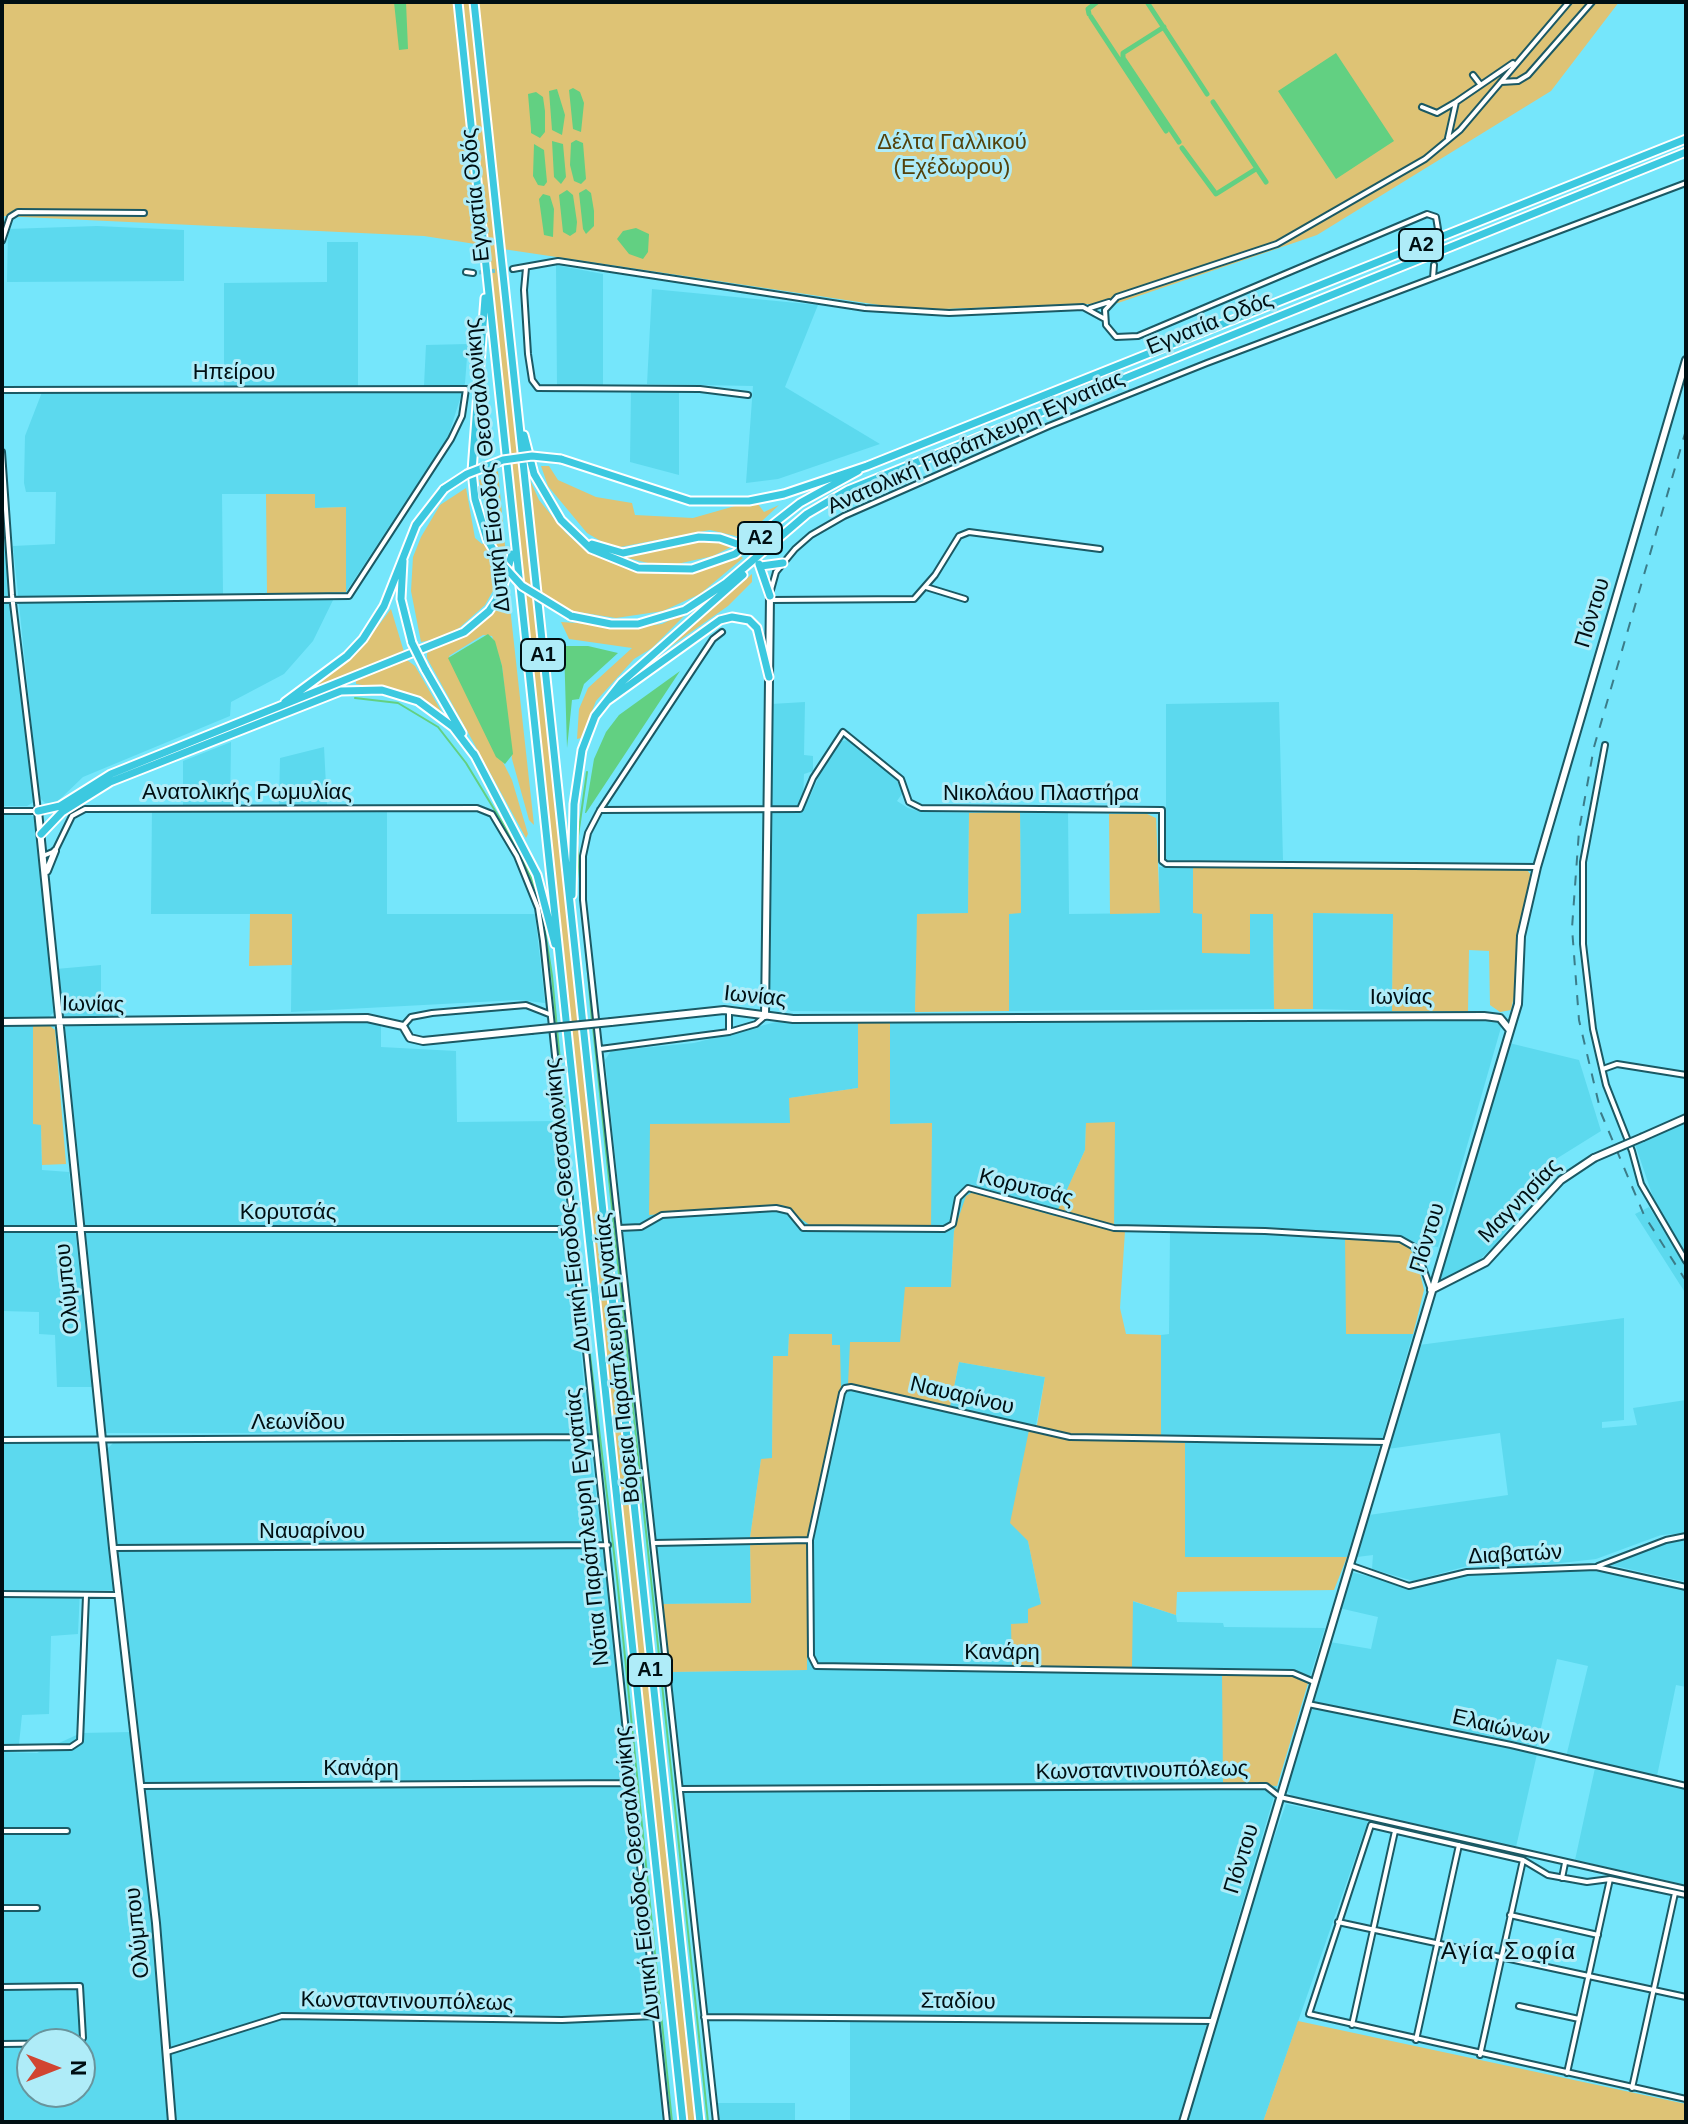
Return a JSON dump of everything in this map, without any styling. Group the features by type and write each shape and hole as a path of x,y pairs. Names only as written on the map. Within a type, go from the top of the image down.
{"highway":[{"name":"Εγνατία Οδός","path":"458,2 487,284"},
{"name":"Εγνατία Οδός","path":"474,2 514,384"},
{"name":"Εγνατία Οδός","path":"867,466 1686,139"},
{"name":"Εγνατία Οδός","path":"762,554 807,514 848,490 1686,152"},
{"name":"Α2","path":"487,284 472,454 475,499 487,539 501,563 522,586 542,602 571,616 611,624 664,619 698,604 762,554"},
{"name":"Δυτική Είσοδος Θεσσαλονίκης","path":"487,284 562,962 683,2122"},
{"name":"Α2","path":"514,384 534,474 551,507 582,540 605,556 638,568 683,570 705,566 750,546 800,503 867,466"},
{"name":"Δυτική Είσοδος Θεσσαλονίκης","path":"514,384 700,2122"},
{"path":"258,715 292,697 355,648 384,606 416,525 444,489 467,474 503,460 532,456 561,459 676,498 712,502 768,498 867,466"},
{"path":"38,811 60,806 111,774 455,637 474,626 489,611 506,583 512,561 511,520"},
{"path":"582,540 623,553 699,537 720,538 737,544"},
{"path":"405,551 401,599 412,643 537,875 562,962"},
{"path":"571,925 572,843 579,766 588,732 602,705 622,682 724,594 762,554"},
{"path":"770,598 760,565 771,568 783,563"},
{"path":"602,705 720,620 732,617 749,620 757,628 769,677"},
{"path":"41,834 62,812 110,782 317,698 356,689 394,692 418,701 453,727 475,756"},
{"path":"38,811 47,814 62,812"}],"street":[{"path":"513,269 526,268 538,262 558,261 800,299 929,313 1089,309 1277,244 1393,178 1447,141 1569,2"},
{"path":"1501,82 1518,81 1528,75 1592,2"},
{"path":"1422,107 1437,113 1518,60"},
{"path":"1473,75 1480,84"},
{"path":"1447,141 1456,102"},
{"name":"Ανατολική Παράπλευρη Εγνατίας","path":"783,563 811,535 844,516 1092,409 1686,183"},
{"path":"2,241 10,217 18,212 144,213"},
{"path":"1111,301 1105,319 1108,331 1116,337 1138,336 1427,214 1436,217 1438,229"},
{"path":"1433,278 1434,265"},
{"path":"526,268 524,290 528,354 532,380 538,388 659,388 748,395"},
{"path":"466,272 473,273"},
{"path":"1089,309 1105,319"},
{"name":"Πόντου","path":"1183,2122 1520,994 1521,936 1537,867 1686,360"},
{"name":"Ηπείρου","path":"2,390 466,389 462,416 451,439 353,592 345,597 12,600"},
{"name":"Ολύμπου","path":"2,452 12,600 41,834 113,1548 161,1967 172,2122"},
{"path":"770,598 914,599 926,587 959,536 967,532 1100,549"},
{"path":"600,1049 729,1032 756,1024 765,1016 770,598 774,578 783,563"},
{"path":"926,587 965,599"},
{"path":"2,600 12,600"},
{"name":"Βόρεια Παράπλευρη Εγνατίας","path":"716,2122 583,870 588,833 600,810 713,639 722,632"},
{"name":"Νικολάου Πλαστήρα","path":"767,810 795,810 804,806 811,781 843,732 901,779 909,802 921,808 1162,810 1162,861 1166,864 1537,867"},
{"path":"1605,745 1583,862 1585,981 1602,1069 1641,1184 1686,1261"},
{"name":"Ανατολικής Ρωμυλίας","path":"56,848 72,816 85,809 477,808"},
{"name":"Νότια Παράπλευρη Εγνατίας","path":"477,808 489,811 503,830 532,892 543,941 667,2122"},
{"path":"600,810 767,810"},
{"path":"2,811 38,811"},
{"path":"41,844 50,849 56,848"},
{"path":"43,856 56,848"},
{"path":"45,879 56,848"},
{"path":"403,1026 411,1017 432,1013 526,1005 549,1014"},
{"path":"729,1010 729,1032"},
{"name":"Ιωνίας","path":"2,1022 356,1018 403,1026 410,1038 423,1041 729,1010 793,1019 1484,1016 1500,1018 1509,1029"},
{"path":"1602,1069 1617,1064 1686,1075"},
{"name":"Μαγνησίας","path":"1431,1290 1486,1262 1561,1180 1594,1158 1686,1118"},
{"name":"Κορυτσάς","path":"619,1228 641,1227 662,1215 776,1208 789,1211 803,1228 944,1229 953,1224 958,1198 968,1188 1114,1228 1311,1232 1400,1239 1412,1244 1420,1254 1431,1290"},
{"name":"Κορυτσάς","path":"2,1229 574,1229"},
{"name":"Ναυαρίνου","path":"810,1540 818,1518 838,1408 847,1387 1070,1437 1385,1442"},
{"name":"Λεωνίδου","path":"2,1440 594,1437"},
{"path":"1596,1567 1648,1546 1686,1536"},
{"path":"654,1543 810,1540"},
{"name":"Κανάρη","path":"810,1540 811,1656 819,1667 1293,1673 1314,1682"},
{"name":"Ναυαρίνου","path":"113,1548 608,1545"},
{"name":"Διαβατών","path":"1349,1565 1409,1586 1467,1572 1596,1567 1686,1587"},
{"path":"2,1594 120,1595"},
{"path":"2,1748 71,1747 80,1741 86,1596"},
{"name":"Ελαιώνων","path":"1308,1704 1511,1745 1686,1786"},
{"name":"Κανάρη","path":"139,1786 631,1783"},
{"name":"Κωνσταντινουπόλεως","path":"680,1789 1266,1786 1280,1797 1686,1889"},
{"path":"1686,1895 1610,1879 1587,1882 1562,1878 1540,1871 1523,1860 1375,1824 1369,1826 1309,2014 1686,2099"},
{"path":"2,1831 67,1831"},
{"path":"1352,2025 1395,1831"},
{"path":"1416,2040 1459,1845"},
{"path":"1480,2055 1523,1860"},
{"path":"1562,1878 1565,1863"},
{"path":"1567,2073 1610,1879"},
{"path":"1632,2088 1675,1893"},
{"path":"2,1908 37,1908"},
{"path":"1510,1915 1598,1935"},
{"path":"1338,1922 1686,1997"},
{"path":"2,1987 70,1986 82,1990 83,2038 79,2043 2,2044"},
{"path":"1519,2006 1579,2019"},
{"name":"Κωνσταντινουπόλεως","path":"165,2053 282,2016 562,2020 655,2016"},
{"name":"Σταδίου","path":"704,2017 1213,2021"}],"shaded area":[{"path":"394,2 406,2 408,49 399,50"},
{"path":"1336,53 1394,141 1336,179 1278,91"},
{"path":"573,88 580,92 584,103 581,132 573,129 569,90"},
{"path":"557,89 565,115 562,135 552,130 549,91"},
{"path":"536,92 543,97 545,111 545,132 540,138 531,133 528,94"},
{"path":"576,140 583,143 586,179 581,184 574,181 570,165 571,143"},
{"path":"552,141 563,144 566,177 561,184 554,177"},
{"path":"534,144 544,150 547,182 544,186 538,185 533,176"},
{"path":"586,189 591,193 594,226 586,234 579,193"},
{"path":"567,190 573,195 577,222 576,232 570,236 563,232 559,195"},
{"path":"543,194 550,196 554,209 553,237 544,235 539,199"},
{"path":"97,226 184,230 184,281 7,282 8,229"},
{"path":"636,228 649,234 648,252 643,259 629,254 617,239 623,231"},
{"path":"327,242 358,242 358,386 424,386 426,345 468,344 465,383 448,437 346,592 346,507 315,508 314,494 222,494 223,595 336,594 313,641 284,674 231,702 230,716 83,777 55,804 45,803 40,798 36,769 13,546 55,544 56,492 26,492 24,483 25,436 44,387 224,387 224,283 327,282"},
{"path":"556,265 603,274 603,387 557,386"},
{"path":"652,289 818,305 785,387 880,444 778,479 746,483 753,386 647,384"},
{"path":"631,390 679,390 679,475 630,462"},
{"path":"2,522 34,802 27,806 2,806"},
{"path":"488,634 495,641 502,666 513,754 505,764 496,757 448,658"},
{"path":"564,646 588,646 618,653 584,684 579,699 572,700 567,748"},
{"path":"680,671 585,813 594,759 606,732 619,715"},
{"path":"805,702 804,755 813,756 813,771 804,774 803,800 808,801 820,774 842,741 848,740 893,775 904,791 897,801 908,808 921,812 969,813 968,913 918,914 915,1012 791,1011 774,1001 770,992 771,704"},
{"path":"1279,702 1283,860 1166,860 1166,704"},
{"path":"231,742 230,806 279,806 280,758 324,747 327,805 387,806 387,914 535,914 545,1003 518,1000 291,1012 292,914 151,914 152,806 183,806 183,761"},
{"path":"1068,811 1069,914 1159,913 1159,867 1193,867 1194,913 1273,913 1274,1009 1009,1011 1009,914 1021,912 1020,812"},
{"path":"2,812 27,812 35,818 54,1012 48,1018 2,1018"},
{"path":"1312,913 1393,914 1392,1011 1313,1009"},
{"path":"101,965 101,1007 113,1009 113,1020 61,1018 56,969"},
{"path":"367,1020 381,1025 381,1047 456,1051 457,1122 557,1121 589,1433 105,1433 62,1026"},
{"path":"1499,1020 1502,1024 1438,1247 1346,1236 1346,1333 1413,1334 1347,1557 1184,1558 1185,1443 1161,1442 1161,1335 1169,1334 1170,1232 1114,1231 1086,1123 1085,1150 1055,1217 973,1192 954,1231 951,1287 900,1342 851,1342 950,1406 959,1362 1045,1377 1036,1425 1031,1425 1028,1541 1041,1604 1123,1666 1132,1667 1132,1601 1176,1615 1177,1622 1223,1623 1224,1627 1325,1628 1308,1683 1292,1676 1265,1783 1277,1786 1178,2122 850,2122 850,2020 706,2020 669,1672 807,1670 807,1552 840,1345 832,1345 832,1334 789,1335 788,1356 773,1356 772,1459 761,1460 750,1538 751,1603 662,1604 605,1060 611,1051 694,1043 776,1022 858,1021 858,1088 790,1098 790,1123 699,1213 716,1207 782,1205 812,1226 930,1227 932,1123 890,1124 890,1021"},
{"path":"2,1025 33,1025 33,1124 41,1124 42,1170 69,1172 92,1387 57,1387 55,1335 39,1334 39,1312 2,1311"},
{"path":"1509,1043 1579,1060 1601,1131 1556,1159 1496,1245 1477,1262 1445,1281 1438,1279"},
{"path":"1686,1121 1686,1254 1653,1197 1635,1144"},
{"path":"1649,1207 1686,1267 1686,1294 1635,1214"},
{"path":"1624,1318 1624,1420 1602,1422 1602,1428 1637,1425 1633,1408 1686,1400 1686,1533 1661,1535 1596,1559 1526,1567 1467,1566 1413,1581 1372,1569 1373,1555 1357,1557 1369,1515 1508,1495 1500,1433 1388,1449 1419,1345"},
{"path":"589,1440 602,1539 597,1543 116,1545 114,1542 105,1451 114,1442"},
{"path":"100,1441 115,1590 80,1590 78,1634 51,1636 49,1714 22,1715 19,1744 2,1744 2,1443"},
{"path":"1686,1538 1686,1582 1611,1565 1664,1541"},
{"path":"608,1545 667,2122 2,2122 2,1752 37,1753 81,1733 132,1732 113,1548"},
{"path":"1594,1568 1686,1589 1686,1687 1676,1685 1657,1776 1566,1757 1588,1666 1557,1659 1536,1749 1313,1702 1330,1642 1371,1649 1378,1617 1339,1608 1351,1572 1408,1586 1476,1573"},
{"path":"1316,1707 1537,1754 1516,1847 1292,1796 1286,1790 1310,1710"},
{"path":"1595,1768 1686,1788 1686,1885 1575,1860"},
{"path":"1286,1804 1368,1821 1263,2122 1187,2122 1253,1897"},
{"path":"715,2103 795,2103 795,2122 717,2122"}],"green space":[{"name":"Δέλτα Γαλλικού (Εχέδωρου)","path":"2,2 1619,2 1551,91 1317,235 1118,303 913,310 496,248 695,2122 688,2122 488,246 424,236 2,216"},
{"path":"541,466 549,466 558,480 596,497 632,503 635,515 693,518 735,506 758,504 764,512 779,505 744,538 710,530 620,547 604,543 587,533 548,486"},
{"path":"525,469 539,500 566,533 587,552 614,564 641,572 672,574 704,568 737,554 743,558 700,594 663,611 616,618 572,611 542,596"},
{"path":"498,471 506,556 494,589 485,605 459,628 440,638 421,642 411,591 413,557 421,537 440,505 466,488 475,538 482,544 494,537 479,480"},
{"path":"266,494 315,494 315,508 346,507 346,592 267,595"},
{"path":"690,540 718,540 733,546 713,556 677,564 648,563 615,555 635,555"},
{"path":"752,574 752,582 728,606 657,656"},
{"path":"503,595 509,598 534,825 529,820 512,759 502,666 492,636 483,635 449,656 512,780 528,834 526,838 427,658 427,653 478,626"},
{"path":"391,609 404,652 316,686 362,647"},
{"path":"689,611 652,648 634,659 596,701 581,738 577,739 579,709 588,688 632,648 569,639 561,622 639,627 662,624"},
{"path":"407,660 415,666 443,714 406,692 356,684 356,680"},
{"path":"1020,812 1021,913 1009,914 1009,1011 915,1012 917,914 968,913 969,813"},
{"path":"1109,814 1147,814 1156,818 1160,913 1110,914"},
{"path":"1193,867 1527,870 1531,875 1517,935 1518,978 1511,1010 1500,1012 1490,1005 1489,951 1469,950 1468,1011 1392,1011 1393,914 1313,913 1313,1009 1274,1009 1273,914 1250,914 1250,954 1202,953 1202,914 1193,913"},
{"path":"250,914 292,914 292,965 249,966"},
{"path":"858,1021 890,1021 890,1124 932,1123 931,1227 811,1226 782,1205 649,1215 650,1124 790,1123 789,1098 858,1088"},
{"path":"33,1025 49,1025 55,1030 66,1164 42,1165 41,1125 33,1124"},
{"path":"1115,1122 1114,1231 1125,1231 1120,1308 1126,1334 1161,1335 1161,1442 1185,1443 1185,1557 1347,1557 1334,1590 1177,1592 1176,1615 1133,1601 1132,1667 1012,1667 1011,1624 1028,1623 1028,1609 1041,1604 1028,1541 1010,1523 1030,1425 1037,1425 1045,1377 959,1362 950,1407 848,1385 850,1342 900,1342 905,1287 951,1287 954,1231 966,1196 973,1192 1055,1216 1085,1150 1086,1123"},
{"path":"1345,1236 1405,1243 1416,1257 1424,1290 1413,1334 1346,1334"},
{"path":"789,1334 832,1334 832,1345 840,1345 841,1388 807,1552 807,1670 669,1672 662,1604 751,1603 750,1538 761,1459 772,1458 773,1356 788,1356"},
{"path":"1222,1674 1292,1676 1308,1683 1277,1786 1223,1783"},
{"path":"1298,2021 1686,2104 1686,2122 1263,2122"}],"waterway":[{"path":"1089,14 1088,9 1097,2"},
{"path":"1147,2 1207,94"},
{"path":"1091,17 1166,131"},
{"path":"1164,27 1123,53 1123,58 1179,142"},
{"path":"1213,102 1266,182"},
{"path":"1182,148 1216,194 1256,169"},
{"path":"355,698 398,703 438,727 466,763 519,850 540,899 552,976 580,1272 617,1578 672,2122"},
{"path":"587,772 577,843 592,1021"},
{"path":"593,1027 708,2122"}],"tunnel":[{"path":"1434,265 1438,229"},
{"path":"473,273 513,269"}],"railway":[{"path":"1686,430 1594,747 1579,831 1572,928 1579,1020 1601,1113 1644,1215 1686,1281"}],"district":[{"name":"Αγία Σοφία","path":"1509,1952"}]}
